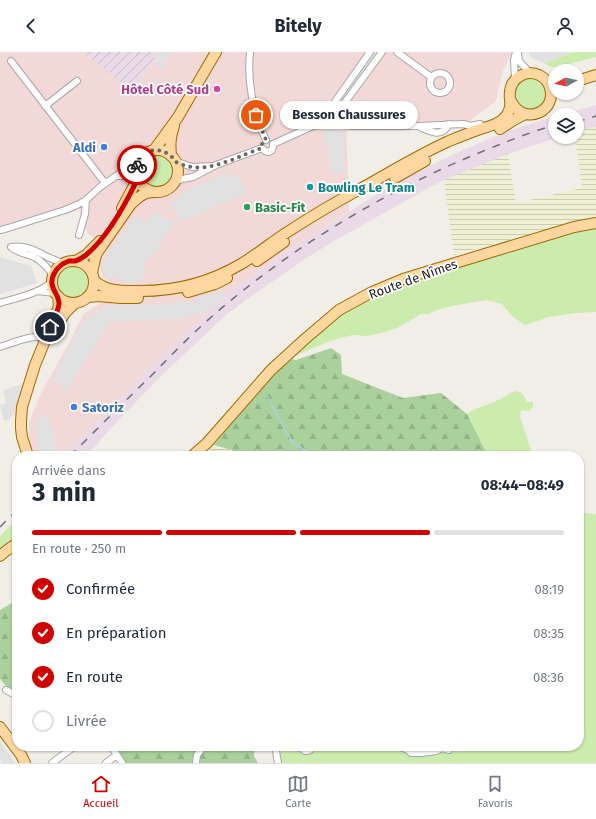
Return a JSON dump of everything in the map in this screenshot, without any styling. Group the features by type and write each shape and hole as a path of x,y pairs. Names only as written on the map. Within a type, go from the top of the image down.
{"main road":[{"path":"153,192 144,188 137,180 136,167 138,161 145,154 154,150 178,117 216,52"},
{"path":"584,72 596,68"},
{"path":"26,451 21,428 22,407 35,365 58,309 59,305 52,284 56,270 64,263 76,261 86,265 102,286 114,291 143,292 164,290 186,286 213,277 240,264 325,209 409,162 447,142 499,122 506,116 510,107 510,90 512,85 515,80 522,75 530,73 548,79"},
{"path":"584,79 596,75"},
{"path":"511,101 516,110 530,115 540,112 548,106 550,100"},
{"path":"88,297 155,298 184,293 215,284 246,268 291,237 324,217 437,154 464,142 498,130 525,114"},
{"path":"56,294 65,302 75,303 88,297 93,289 93,276 97,253 131,204 139,196 164,191 175,182 178,168 173,159 170,147 171,136 178,117"},
{"path":"154,150 163,151 173,159"},
{"path":"76,261 86,255 101,240 128,199 137,180"},
{"name":"Route de Nîmes","path":"197,451 218,431 271,370 339,310 372,292 403,279 574,227 596,223"},
{"path":"27,451 26,417 30,400 50,339 65,313 75,303"},
{"path":"0,556 12,546"},
{"path":"0,559 12,551"},
{"path":"0,726 12,743"},
{"path":"0,736 19,763"},
{"path":"18,751 25,763"}],"street":[{"path":"250,52 249,72 254,105 259,124 266,140 273,144"},
{"path":"313,126 324,113 328,111 370,52"},
{"path":"332,125 335,121 335,116 382,52"},
{"path":"397,52 431,77"},
{"path":"517,52 519,61 530,73"},
{"path":"515,80 514,60 517,52"},
{"path":"11,61 105,183"},
{"path":"45,106 77,81"},
{"path":"328,111 332,112 346,125"},
{"path":"321,117 324,124"},
{"path":"273,144 313,126 324,124 352,126 463,124 470,126 490,122 499,122"},
{"path":"262,148 262,144 266,140"},
{"path":"262,148 265,152 269,152 274,146 273,144"},
{"path":"175,182 193,177 216,165 262,148"},
{"path":"173,159 192,167 216,165"},
{"path":"0,230 77,205 86,200 105,183 138,161"},
{"path":"115,176 125,176 137,180"},
{"path":"79,235 86,214 86,200"},
{"path":"0,303 37,291 48,285 53,278 45,265 36,258 17,252 11,247 18,246 29,248 56,261 64,263"},
{"path":"37,291 56,294"},
{"path":"0,347 32,337 45,338"},
{"path":"6,690 12,693"},
{"path":"52,763 68,751"},
{"path":"114,751 122,763"},
{"path":"196,763 197,756 200,751"},
{"path":"276,751 278,763"},
{"path":"409,751 411,753 436,751"},
{"path":"106,763 117,755"}],"shaded area":[{"path":"0,52 512,52 503,70 496,101 469,121 416,123 346,119 349,211 281,255 233,290 159,358 68,451 31,451 29,422 42,391 69,343 83,314 107,301 120,287 103,278 100,262 109,249 88,234 79,210 8,231 0,231"},
{"path":"82,52 157,52 133,91"},
{"path":"158,52 172,52 163,70 153,61"},
{"path":"373,52 379,53 339,108 335,105"},
{"path":"529,52 573,52 544,63 531,58"},
{"path":"596,105 596,127 584,130 584,108"},
{"path":"548,118 548,141 508,154 444,180 334,241 253,295 227,314 160,377 110,429 91,451 68,451 159,358 233,290 281,255 377,194 463,150 503,133"},
{"path":"342,129 345,173 330,173 328,144 325,145 324,131"},
{"path":"228,172 230,176 236,178 239,176 247,193 181,222 172,201 184,196 182,192"},
{"path":"156,212 174,223 153,256 146,260 143,264 146,271 141,280 137,282 128,282 114,276 112,279 106,276 102,266 104,261 134,217 140,218 146,222 152,214 155,215"},
{"path":"0,257 32,267 37,283 0,294"},
{"path":"220,289 226,296 202,315 200,313 185,318 111,322 106,327 66,393 61,389 63,386 52,380 84,319 106,305 164,305 186,301 196,302 195,298 209,293 211,297"},
{"path":"25,383 13,416 10,417 11,419 4,421 0,405 6,403 3,390"},
{"path":"36,417 50,417 49,429 53,428 57,451 40,451 36,431"},
{"path":"0,741 15,763 3,763 0,758"}],"green space":[{"path":"573,52 596,52 596,57 569,64 548,64 548,65 544,63"},
{"path":"526,78 531,78 540,82 546,89 546,98 539,108 527,110 517,104 514,99 515,88"},
{"path":"596,127 596,217 454,255 444,180 508,154 516,203 582,188 576,144 584,144 584,130"},
{"path":"158,154 165,156 170,160 173,165 173,172 167,183 161,186 153,187 144,182 141,172 146,161"},
{"path":"596,223 596,312 549,317 525,325 513,317 502,304 486,300 452,306 429,314 421,314 397,328 367,336 353,335 344,337 330,341 290,358 305,339 372,292"},
{"path":"70,266 79,267 78,268 84,273 86,272 89,281 87,290 81,297 74,299 67,297 61,292 57,285 57,278 61,271"},
{"path":"331,348 341,355 342,374 403,398 441,393 467,414 486,451 233,451 214,445 283,358 296,360"},
{"path":"516,391 522,393 527,402 533,402 533,407 529,411 521,410 520,417 531,451 486,451 467,414 499,400"},
{"path":"214,445 233,451 209,451"},
{"path":"584,513 596,514 596,763 280,763 276,751 584,751"},
{"path":"12,524 12,542 0,550 0,536"},
{"path":"12,603 12,693 0,679 0,610"},
{"path":"114,751 254,751 254,756 258,763 121,763"}],"waterway":[{"path":"268,397 293,443 307,451"}],"railway":[{"path":"584,120 596,116"},
{"path":"75,451 209,319 247,287 310,242 376,202 446,167 509,141 548,127"},
{"path":"0,527 12,515"}],"way so far":[{"path":"137,165 141,157 154,150 168,153 172,156 175,162 186,166 200,167 216,165 262,148 262,144 266,140 256,115"}],"place":[{"name":"Hôtel Côté Sud","path":"217,89"},
{"name":"Besson Chaussures","path":"256,115"},
{"name":"Aldi","path":"104,147"},
{"name":"Bowling Le Tram","path":"310,187"},
{"name":"Basic-Fit","path":"247,207"},
{"name":"Satoriz","path":"74,407"}],"route":[{"path":"50,327 59,305 58,296 53,289 52,284 56,270 64,263 76,261 81,258 92,250 101,240 128,199 137,180 137,165"}]}
